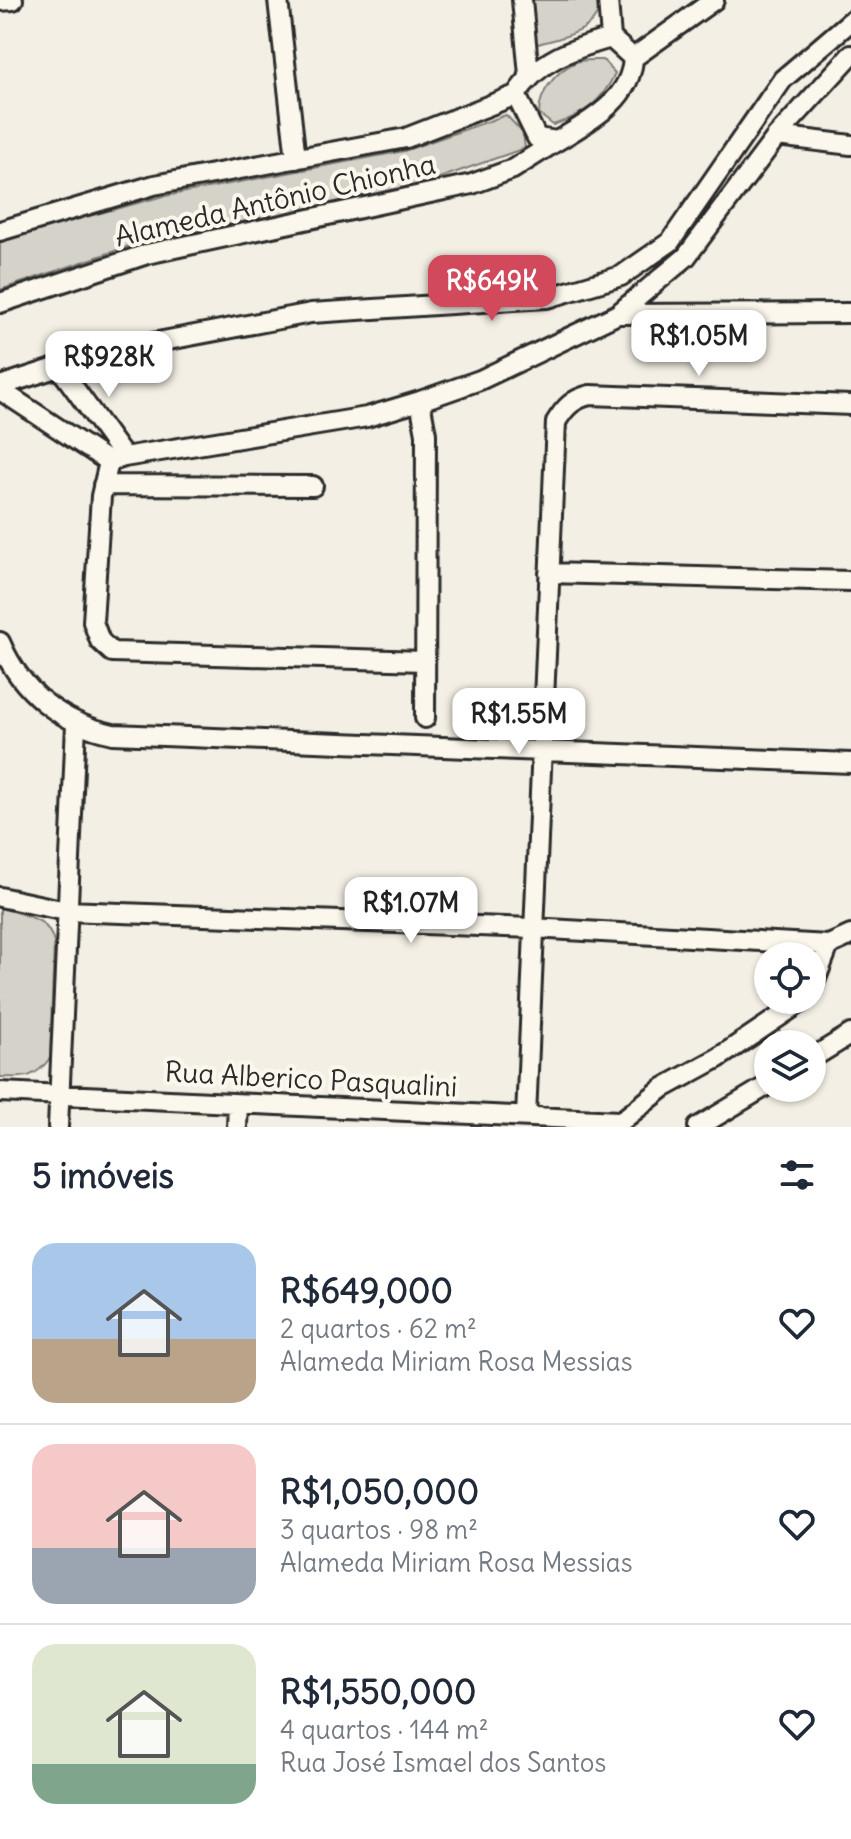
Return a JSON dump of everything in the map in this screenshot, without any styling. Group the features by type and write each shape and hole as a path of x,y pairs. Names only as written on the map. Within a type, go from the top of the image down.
{"street":[{"path":"0,1 13,0"},
{"path":"278,0 296,159"},
{"path":"522,0 529,75"},
{"path":"608,0 611,38 633,58 714,0"},
{"path":"0,388 105,352 311,313 547,298 621,276 670,242 783,79 851,21"},
{"path":"557,141 537,138 516,95 529,75 568,50 611,38"},
{"path":"0,388 117,460 367,417 480,380 618,314 686,257 777,136 851,55"},
{"name":"Alameda Antônio Chionha","path":"0,303 147,254 472,184 513,169 619,96 632,77 633,58"},
{"name":"Alameda Antônio Chionha","path":"0,231 154,185 406,138 516,95"},
{"path":"777,136 851,145"},
{"path":"618,314 851,313"},
{"path":"59,367 117,460"},
{"path":"526,1117 556,422 564,409 577,398 590,395 851,405"},
{"path":"420,401 426,434 425,718"},
{"path":"117,460 103,485 93,622 100,641 112,652 425,661"},
{"path":"103,485 313,486"},
{"path":"549,573 851,581"},
{"path":"0,642 23,682 54,712 76,724 113,734 851,763"},
{"path":"58,1127 76,724"},
{"path":"0,897 66,911 532,928 829,945 851,935"},
{"path":"826,953 829,945"},
{"path":"617,1124 663,1088 718,1058 783,1014"},
{"path":"826,1049 851,1034"},
{"name":"Rua Alberico Pasqualini","path":"0,1092 238,1104 418,1120 526,1117 617,1124"},
{"path":"698,1127 754,1093"},
{"path":"237,1127 238,1104"}],"shaded area":[{"path":"526,0 599,0 598,11 586,27 534,45"},
{"path":"603,60 615,73 598,100 574,117 553,125 539,114 545,90 562,71 579,61"},
{"path":"506,115 523,133 525,148 408,189 138,243 0,290 0,240 160,197 404,151"},
{"path":"0,907 40,922 51,934 54,943 50,1058 34,1074 22,1077 0,1077"}]}
